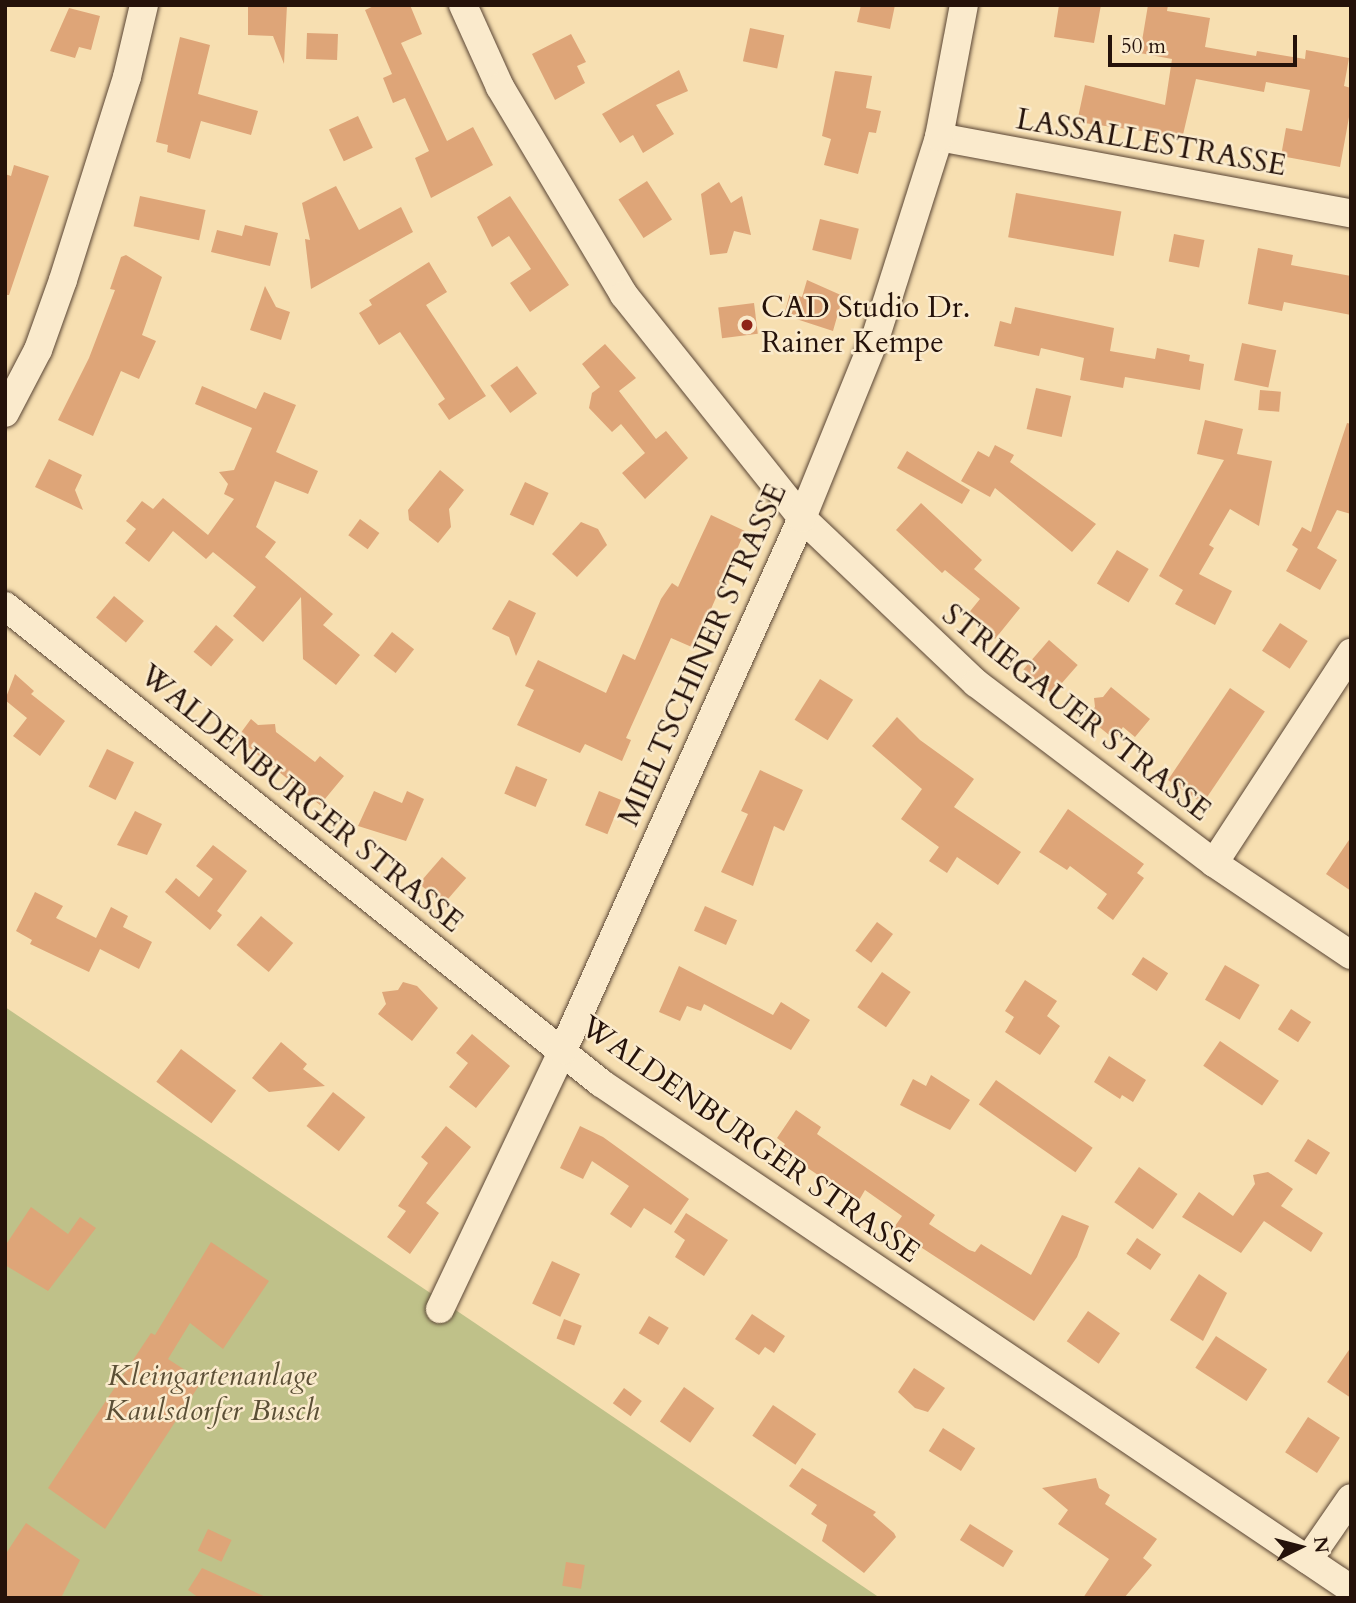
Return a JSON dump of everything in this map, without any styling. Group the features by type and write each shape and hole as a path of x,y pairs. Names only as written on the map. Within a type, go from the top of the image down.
{"street":[{"path":"5,413 38,350 63,280 127,77 144,5"},
{"name":"STRIEGAUER STRASSE","path":"463,5 500,87 624,295 802,518 976,683 1214,863 1351,955"},
{"name":"MIELTSCHINER STRASSE","path":"440,1310 563,1050 802,518 876,335 939,137 964,5"},
{"name":"LASSALLESTRASSE","path":"939,137 1351,213"},
{"name":"WALDENBURGER STRASSE","path":"5,606 601,1083 1351,1589"},
{"path":"1214,863 1351,653"},
{"path":"1308,1560 1351,1497"}],"green space":[{"name":"Kleingartenanlage Kaulsdorfer Busch","path":"5,1007 469,1319 880,1598 5,1598"}],"building":[{"path":"248,5 287,5 284,64 273,36 248,35"},
{"path":"376,5 410,5 422,34 401,43 447,141 473,127 493,165 431,198 415,158 429,151 405,98 393,103 383,78 392,74 365,10"},
{"path":"861,5 895,5 890,29 857,22"},
{"path":"1059,5 1101,5 1094,43 1054,37"},
{"path":"1148,5 1168,5 1167,11 1210,18 1205,47 1256,56 1257,51 1305,59 1306,50 1349,58 1344,86 1351,88 1351,106 1340,167 1281,156 1286,128 1302,131 1310,90 1266,82 1264,92 1196,79 1182,139 1159,134 1153,139 1148,132 1077,122 1085,85 1165,105 1172,59 1140,53"},
{"path":"69,8 100,16 91,50 79,47 75,58 50,51"},
{"path":"750,28 784,35 777,69 743,61"},
{"path":"307,33 338,34 337,60 306,59"},
{"path":"571,34 586,62 577,66 585,83 555,100 532,54"},
{"path":"180,37 210,45 198,94 258,111 251,135 201,121 190,159 167,152 168,145 156,142"},
{"path":"679,70 688,91 656,105 674,134 643,153 633,135 620,143 602,114"},
{"path":"835,71 872,76 866,108 881,111 876,133 869,132 858,174 824,165 831,139 822,136"},
{"path":"358,116 373,148 344,161 329,130"},
{"path":"14,165 49,176 9,295 5,295 5,174 11,176"},
{"path":"647,181 672,220 644,238 618,200"},
{"path":"719,182 731,203 742,196 751,235 734,231 727,253 710,255 701,194"},
{"path":"336,186 359,230 401,207 413,232 311,289 305,239 310,240 302,203"},
{"path":"1016,193 1121,212 1114,256 1008,237"},
{"path":"140,196 206,210 199,240 134,226"},
{"path":"510,196 569,285 530,312 510,283 531,269 509,236 492,247 477,217"},
{"path":"820,219 859,229 851,260 812,250"},
{"path":"245,225 278,233 270,266 211,252 217,230 242,236"},
{"path":"1174,234 1204,240 1199,267 1169,261"},
{"path":"1258,248 1293,255 1291,265 1351,276 1351,315 1284,302 1282,311 1248,304"},
{"path":"126,255 162,277 142,335 156,341 139,379 121,371 93,436 58,420 89,358 115,290 110,289 121,257"},
{"path":"429,262 447,292 426,305 486,396 449,420 438,404 445,399 400,332 379,345 359,313 372,305 369,300"},
{"path":"807,280 843,296 833,331 784,315 790,293 802,297"},
{"path":"265,286 276,307 290,312 281,340 250,330"},
{"path":"754,303 758,334 722,338 718,307"},
{"path":"1015,307 1114,328 1110,351 1155,359 1157,348 1190,355 1189,361 1204,364 1200,390 1125,377 1123,388 1080,380 1084,358 1041,348 1039,356 994,346 1000,321 1011,324"},
{"path":"1242,343 1276,350 1268,387 1234,380"},
{"path":"605,344 636,378 619,391 656,439 666,431 688,458 645,499 622,473 645,453 621,424 612,432 589,408 592,393 600,387 582,364"},
{"path":"517,366 537,394 510,413 490,385"},
{"path":"202,386 256,409 264,392 296,405 276,452 318,471 308,494 275,481 256,527 276,542 265,557 333,614 323,625 360,655 336,685 303,659 301,597 263,642 233,616 256,587 213,552 206,559 173,531 149,562 125,543 136,529 126,521 142,501 153,509 163,498 208,535 234,499 224,494 228,484 219,472 234,470 252,428 195,404"},
{"path":"1036,388 1071,396 1062,437 1027,429"},
{"path":"1260,390 1281,392 1279,412 1258,410"},
{"path":"1205,420 1243,429 1237,454 1272,461 1259,526 1230,509 1209,545 1214,548 1199,574 1232,591 1215,625 1175,604 1183,590 1159,576 1224,460 1197,454"},
{"path":"1347,423 1351,424 1351,514 1337,510 1317,548 1337,560 1320,590 1286,571 1298,549 1292,545 1302,527 1311,532"},
{"path":"995,445 1014,455 1010,462 1096,524 1072,552 995,488 990,497 961,481 978,451 989,457"},
{"path":"907,451 970,490 962,504 897,468"},
{"path":"49,459 82,475 75,490 83,510 35,487"},
{"path":"440,470 464,490 449,509 451,527 438,543 409,520 408,510"},
{"path":"525,482 549,493 533,526 510,515"},
{"path":"921,503 982,560 974,569 1020,608 995,639 967,615 980,599 945,570 942,573 896,530"},
{"path":"711,515 745,531 694,648 671,638 626,738 631,740 622,761 585,744 580,753 517,725 534,690 525,686 538,660 606,693 623,654 635,660 661,599 672,583 678,587"},
{"path":"360,519 379,533 368,549 348,535"},
{"path":"581,522 598,529 607,545 577,577 552,554"},
{"path":"1117,550 1149,569 1129,602 1097,583"},
{"path":"114,596 144,621 126,643 96,617"},
{"path":"509,600 536,613 516,656 509,637 492,629"},
{"path":"1280,623 1308,641 1290,669 1262,651"},
{"path":"216,625 234,640 211,667 194,652"},
{"path":"392,632 414,649 396,673 374,656"},
{"path":"1049,640 1078,665 1052,694 1023,669"},
{"path":"15,674 34,691 31,694 65,721 40,756 13,736 27,718 5,700"},
{"path":"820,679 853,700 828,740 795,720"},
{"path":"1111,687 1150,719 1135,737 1123,727 1114,739 1087,717 1095,707 1094,698 1103,697"},
{"path":"1230,688 1265,711 1203,804 1168,780"},
{"path":"897,717 920,740 974,779 954,807 1021,852 998,885 957,857 947,873 929,861 939,847 901,819 922,789 872,746"},
{"path":"251,719 258,725 275,724 276,732 315,762 320,756 344,776 320,805 237,738"},
{"path":"107,749 134,762 116,800 89,787"},
{"path":"516,766 547,779 536,807 504,794"},
{"path":"760,770 803,790 784,831 774,826 753,886 721,872 748,814 741,811"},
{"path":"374,791 402,803 407,791 424,799 406,841 358,826"},
{"path":"599,791 621,800 607,834 585,825"},
{"path":"1068,809 1144,864 1137,873 1144,878 1113,920 1097,908 1107,894 1070,866 1067,870 1039,852"},
{"path":"135,811 162,824 147,855 117,845"},
{"path":"1351,837 1351,891 1326,874"},
{"path":"213,845 247,871 217,911 222,915 210,930 165,892 176,878 199,897 213,879 196,866"},
{"path":"442,857 466,878 443,904 419,883"},
{"path":"35,892 63,906 56,918 96,938 111,907 128,916 123,927 152,942 139,969 100,949 89,972 30,944 32,940 16,931"},
{"path":"705,906 737,920 726,945 694,931"},
{"path":"261,916 293,943 269,972 237,945"},
{"path":"877,922 893,934 871,963 855,951"},
{"path":"1143,957 1168,973 1157,991 1132,975"},
{"path":"1225,965 1260,985 1240,1020 1205,1000"},
{"path":"679,966 773,1015 781,1002 810,1020 791,1050 704,1004 701,1011 687,1006 680,1021 659,1012"},
{"path":"882,972 911,992 886,1027 857,1007"},
{"path":"1025,980 1057,1001 1047,1016 1060,1026 1040,1055 1005,1032 1014,1017 1005,1011"},
{"path":"403,982 417,986 438,1008 412,1041 378,1014 386,1004 382,992 398,990"},
{"path":"1291,1009 1311,1022 1298,1042 1278,1029"},
{"path":"472,1034 510,1066 476,1108 449,1087 468,1063 456,1053"},
{"path":"1220,1041 1279,1081 1262,1106 1203,1066"},
{"path":"281,1042 307,1064 303,1069 325,1086 269,1092 252,1078"},
{"path":"181,1049 236,1091 211,1123 156,1082"},
{"path":"1109,1056 1146,1080 1133,1102 1122,1095 1120,1099 1094,1082"},
{"path":"931,1075 970,1100 950,1130 900,1105 913,1079 926,1086"},
{"path":"996,1080 1093,1148 1075,1172 979,1105"},
{"path":"333,1092 365,1117 339,1151 307,1126"},
{"path":"796,1110 821,1127 817,1134 935,1215 929,1224 969,1250 975,1252 981,1244 1031,1275 1062,1215 1089,1226 1077,1257 1034,1321 893,1229 902,1216 865,1190 858,1202 781,1150 785,1144 777,1138"},
{"path":"446,1126 471,1147 426,1203 439,1213 410,1254 387,1237 406,1211 398,1206 428,1163 421,1157"},
{"path":"580,1126 603,1137 689,1199 671,1225 644,1208 631,1228 610,1214 629,1186 592,1161 583,1179 560,1168"},
{"path":"1308,1139 1330,1153 1316,1175 1294,1161"},
{"path":"1139,1167 1178,1194 1153,1229 1114,1202"},
{"path":"1268,1172 1293,1189 1281,1206 1323,1233 1311,1252 1264,1221 1241,1253 1182,1217 1199,1192 1233,1216 1255,1184 1253,1175"},
{"path":"31,1207 68,1234 80,1217 96,1228 48,1291 5,1265 5,1246"},
{"path":"686,1213 728,1240 704,1276 675,1257 685,1240 674,1232"},
{"path":"1137,1238 1161,1254 1150,1270 1126,1254"},
{"path":"211,1242 269,1281 223,1349 190,1323 168,1359 202,1381 105,1529 48,1488 151,1333 155,1335"},
{"path":"552,1261 580,1274 560,1317 532,1304"},
{"path":"1199,1274 1227,1293 1203,1341 1170,1320"},
{"path":"1088,1311 1120,1333 1099,1364 1067,1341"},
{"path":"752,1314 785,1336 774,1353 765,1347 759,1355 735,1339"},
{"path":"649,1316 669,1328 658,1345 639,1333"},
{"path":"564,1319 582,1326 574,1345 556,1339"},
{"path":"1216,1336 1267,1369 1246,1401 1195,1368"},
{"path":"1351,1347 1351,1398 1327,1382"},
{"path":"914,1368 945,1388 928,1412 915,1408 898,1392"},
{"path":"684,1387 714,1408 690,1443 660,1421"},
{"path":"624,1388 642,1401 631,1416 613,1403"},
{"path":"773,1405 816,1434 795,1465 752,1436"},
{"path":"1308,1417 1340,1438 1317,1473 1285,1452"},
{"path":"943,1428 975,1448 961,1471 929,1451"},
{"path":"802,1468 876,1512 873,1515 894,1533 896,1537 864,1573 822,1541 827,1525 811,1514 817,1505 789,1486"},
{"path":"1096,1478 1099,1488 1110,1495 1105,1504 1157,1539 1143,1558 1152,1565 1124,1598 1083,1598 1109,1559 1058,1524 1068,1510 1042,1488"},
{"path":"26,1523 80,1560 61,1598 5,1598 5,1555"},
{"path":"970,1524 1013,1551 1003,1567 960,1540"},
{"path":"208,1529 232,1540 221,1562 198,1551"},
{"path":"566,1562 585,1565 581,1589 562,1586"},
{"path":"202,1568 268,1598 199,1598 188,1590"}],"place":[{"name":"CAD Studio Dr. Rainer Kempe","path":"747,325"}]}
